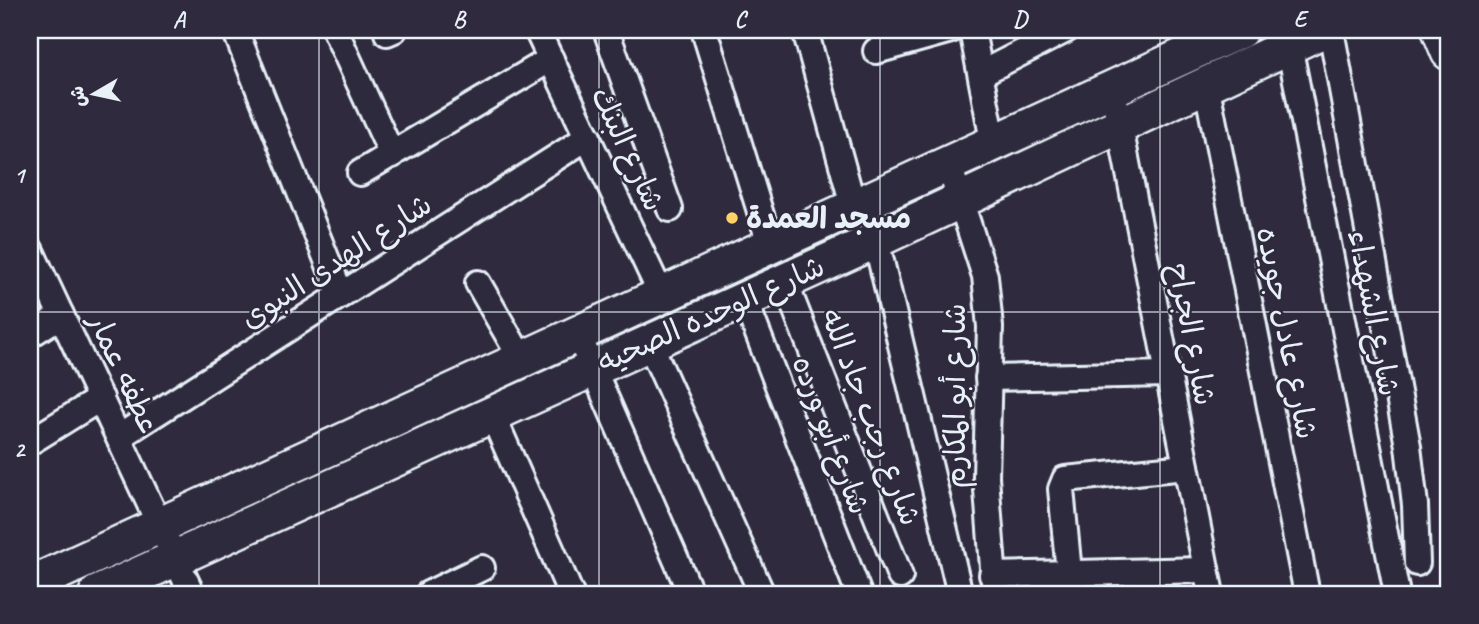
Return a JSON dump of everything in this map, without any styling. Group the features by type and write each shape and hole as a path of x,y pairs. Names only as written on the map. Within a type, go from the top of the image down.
{"main road":[{"name":"شارع الوحده الصحيه","path":"30,585 1112,86 1194,39 1240,30"},
{"path":"1440,30 1449,52"},
{"name":"شارع الوحده الصحيه","path":"97,594 876,240 1308,35"},
{"path":"502,410 509,363"}],"street":[{"path":"234,30 341,295"},
{"path":"335,30 391,155"},
{"name":"شارع البنك","path":"537,30 661,294"},
{"path":"606,30 670,209"},
{"path":"704,30 770,244"},
{"path":"805,30 853,205"},
{"path":"876,51 951,30"},
{"path":"972,30 993,141"},
{"path":"982,73 1066,30"},
{"path":"1308,35 1408,446 1415,505 1416,563"},
{"name":"شارع الشهداء","path":"1308,35 1397,594"},
{"path":"360,173 551,59"},
{"name":"شارع عادل جويده","path":"1206,83 1307,594"},
{"name":"شارع الجراح","path":"1112,86 1208,582"},
{"name":"شارع الهدى النبوى","path":"119,437 588,137"},
{"name":"شارع أبو المكارم","path":"948,162 985,276 990,327 986,477 994,585"},
{"path":"876,240 961,594"},
{"name":"عطفه عمار","path":"30,249 192,594"},
{"name":"شارع رجب جاد الله","path":"784,280 900,576"},
{"path":"478,283 509,363"},
{"name":"شارع أبو ورده","path":"744,298 859,594"},
{"path":"30,335 61,315"},
{"path":"577,332 691,594"},
{"path":"649,342 762,594"},
{"path":"988,378 1168,374"},
{"path":"30,442 101,398"},
{"path":"502,410 571,594"},
{"path":"1069,573 1061,489 1065,479 1186,467"},
{"path":"428,594 482,568"},
{"path":"994,585 1069,573 1208,582"}],"place":[{"name":"مسجد العمدة","path":"732,218"}]}
